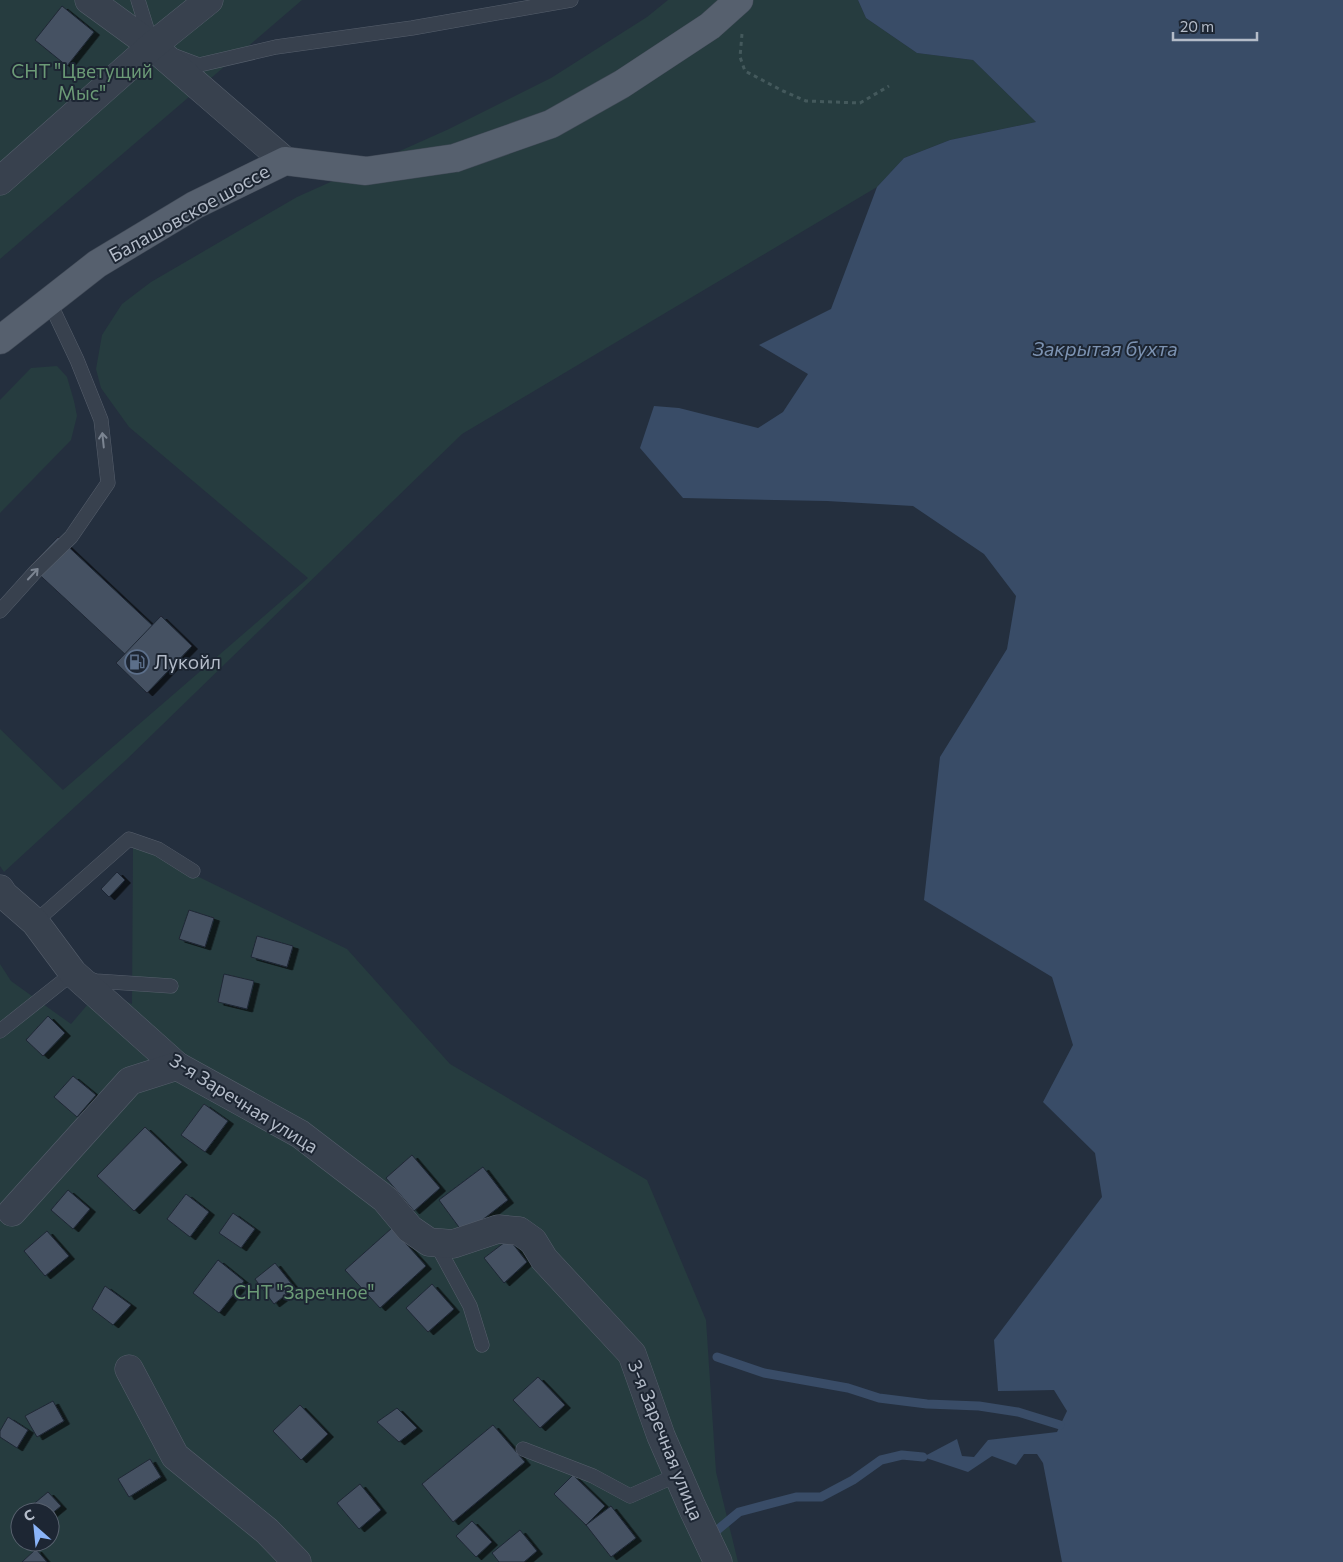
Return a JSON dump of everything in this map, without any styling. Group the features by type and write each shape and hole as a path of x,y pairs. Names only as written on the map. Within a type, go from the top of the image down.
{"main road":[{"path":"285,160 366,171 455,158 550,124 614,88 710,26 740,0"},
{"name":"Балашовское шоссе","path":"0,340 97,264 195,205 285,160"}],"street":[{"path":"89,0 152,46 285,160"},
{"path":"0,181 152,46 209,0"},
{"name":"3-я Заречная улица","path":"0,889 4,895 35,922 73,973 177,1066 300,1134 385,1200 410,1229 429,1242 453,1244 498,1229 519,1231 533,1241 544,1259 632,1354 661,1436 718,1562"},
{"path":"12,1212 130,1081 177,1066"},
{"path":"129,1369 174,1456 267,1531 297,1562"}],"lane":[{"path":"138,0 152,46 199,65 276,47 412,28 571,0"},
{"path":"0,611 36,571 71,537 108,483 101,420 78,360 48,301"},
{"path":"35,922 129,839 158,849 193,871"},
{"path":"0,1031 73,973 96,981 171,986"},
{"path":"429,1242 439,1249 470,1306 482,1345"},
{"path":"523,1449 593,1476 630,1496 678,1475"}],"path":[{"path":"742,33 740,57 745,71 806,101 860,103 890,86"}],"green space":[{"name":"СНТ \"Цветущий Мыс\"","path":"0,0 302,0 0,259"},
{"path":"668,0 858,0 866,18 917,53 973,60 1036,122 950,140 904,158 877,187 462,434 126,760 4,872 0,866 0,729 63,790 308,578 129,427 101,388 96,369 102,335 122,304 151,282 297,197 449,129 551,78 647,17"},
{"path":"57,366 67,377 77,416 71,440 0,513 0,400 31,368"},
{"name":"СНТ \"Заречное\"","path":"133,845 347,949 450,1064 647,1180 706,1320 716,1472 738,1562 0,1562 0,964 11,981 71,1024 100,990 132,1004"}],"water":[{"name":"Закрытая бухта","path":"858,0 1343,0 1343,1562 1062,1562 1043,1463 1037,1454 1024,1454 1016,1465 992,1456 968,1472 923,1457 957,1439 962,1456 974,1457 988,1440 1057,1432 1067,1411 1054,1390 998,1391 994,1340 1102,1197 1095,1153 1043,1102 1073,1045 1052,977 924,900 940,757 1007,649 1016,596 984,554 913,506 827,501 683,498 640,448 654,406 679,408 758,428 783,412 808,374 759,345 831,309 877,187 904,158 950,140 1036,122 973,60 917,53 866,18"}],"building":[{"path":"62,6 94,32 67,66 35,40"},
{"path":"58,537 154,627 127,656 30,566"},
{"path":"161,616 192,646 147,693 116,663"},
{"path":"117,872 125,880 109,897 101,889"},
{"path":"189,910 214,918 205,947 179,939"},
{"path":"257,936 293,946 287,967 251,957"},
{"path":"224,974 254,981 247,1009 218,1002"},
{"path":"48,1016 65,1033 43,1056 26,1040"},
{"path":"73,1076 96,1095 77,1117 54,1097"},
{"path":"204,1104 228,1121 205,1152 181,1135"},
{"path":"145,1127 182,1162 134,1211 97,1176"},
{"path":"412,1155 440,1188 414,1211 386,1178"},
{"path":"483,1167 508,1200 464,1234 439,1200"},
{"path":"68,1190 90,1209 73,1229 51,1210"},
{"path":"186,1194 209,1212 190,1237 167,1219"},
{"path":"233,1213 255,1229 241,1248 219,1233"},
{"path":"392,1228 426,1266 380,1308 345,1270"},
{"path":"47,1231 69,1256 45,1276 24,1251"},
{"path":"509,1239 527,1262 504,1283 484,1258"},
{"path":"218,1260 244,1281 219,1313 193,1293"},
{"path":"275,1263 295,1288 274,1304 255,1279"},
{"path":"432,1284 454,1309 428,1332 406,1308"},
{"path":"105,1286 131,1305 113,1325 92,1309"},
{"path":"538,1377 565,1405 540,1428 513,1400"},
{"path":"53,1401 64,1421 37,1437 25,1416"},
{"path":"300,1405 328,1434 301,1460 273,1431"},
{"path":"397,1408 417,1428 399,1442 377,1422"},
{"path":"8,1417 28,1430 17,1448 0,1437 0,1431"},
{"path":"493,1425 525,1462 453,1522 422,1484"},
{"path":"150,1459 161,1477 129,1497 118,1479"},
{"path":"573,1475 605,1506 586,1525 554,1494"},
{"path":"360,1484 381,1510 359,1529 337,1503"},
{"path":"48,1492 57,1502 36,1502"},
{"path":"611,1506 636,1538 611,1557 586,1525"},
{"path":"472,1521 492,1542 476,1557 456,1536"},
{"path":"520,1530 537,1551 524,1562 499,1562 492,1553"},
{"path":"33,1552 39,1552 47,1562 22,1562"}],"waterway":[{"path":"717,1357 764,1373 848,1388 879,1398 927,1404 979,1406 1018,1412 1060,1425"},
{"path":"710,1536 739,1512 796,1497 821,1497 853,1480 881,1460 902,1455 923,1457"}],"place":[{"name":"Лукойл","path":"137,662"}]}
